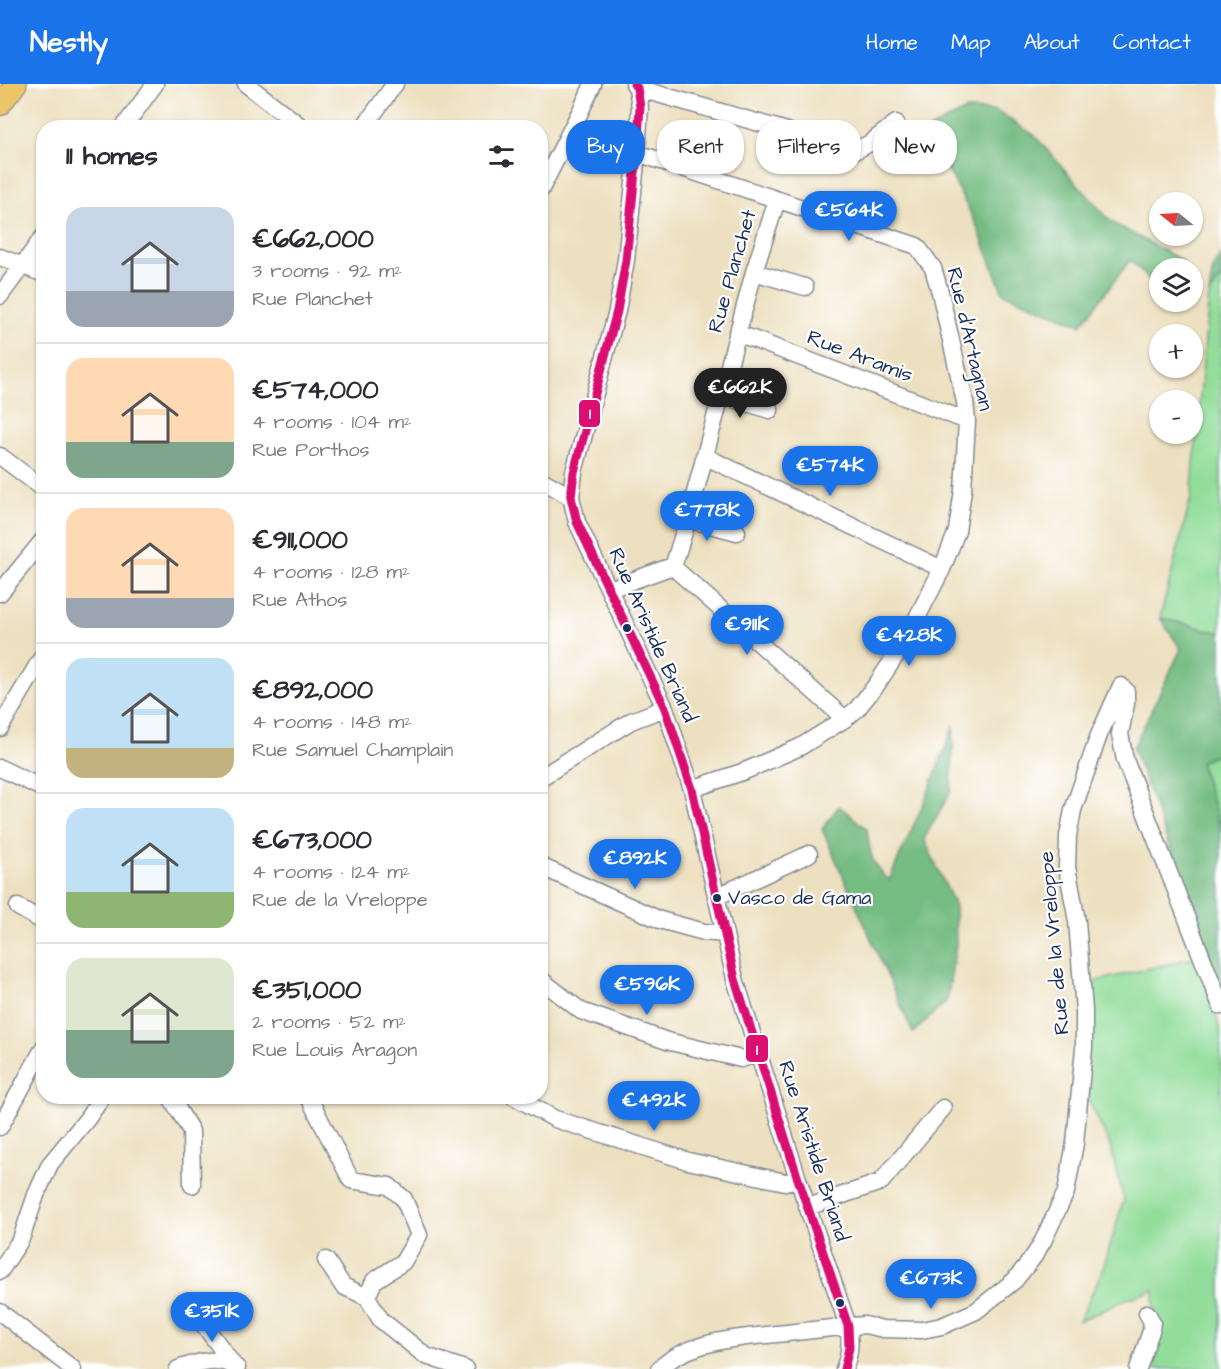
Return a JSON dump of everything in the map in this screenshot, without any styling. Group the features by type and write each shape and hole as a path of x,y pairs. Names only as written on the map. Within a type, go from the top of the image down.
{"main road":[{"path":"0,105 16,84"}],"street":[{"path":"129,120 155,84"},
{"path":"246,84 293,120"},
{"path":"369,120 395,84"},
{"path":"548,175 593,84"},
{"path":"636,86 842,148 857,150 873,141"},
{"name":"Rue Aristide Briand","path":"636,86 640,106 639,120"},
{"name":"Rue d'Artagnan","path":"645,156 917,246 933,268 940,292 965,402 967,421 963,490 957,531 942,569 899,651 877,684 857,709 845,719 800,747 745,771 692,789"},
{"name":"Rue Aristide Briand","path":"635,174 626,260 617,311 574,472 572,496 577,522 665,708 692,789 735,979 798,1179 848,1326 849,1356 844,1369"},
{"name":"Rue Planchet","path":"673,567 754,272 777,200"},
{"path":"0,296 36,248"},
{"path":"0,257 36,271"},
{"path":"754,272 805,287"},
{"name":"Rue Aramis","path":"737,333 967,421"},
{"path":"721,395 770,410"},
{"path":"0,456 36,483"},
{"path":"704,456 942,569"},
{"path":"548,483 572,496"},
{"path":"688,519 737,532"},
{"path":"0,593 36,549"},
{"path":"610,589 673,567 845,719"},
{"path":"0,728 36,667"},
{"name":"Rue de la Vreloppe","path":"659,1369 666,1362 710,1343 742,1338 848,1326 865,1325 883,1329 922,1330 942,1326 976,1311 1015,1280 1043,1241 1066,1192 1075,1143 1084,1039 1077,921 1067,867 1068,836 1073,810 1099,735 1121,686 1126,691 1120,734 1125,760 1221,1006"},
{"path":"548,773 631,721 665,708"},
{"path":"0,768 36,785"},
{"path":"716,897 809,854"},
{"path":"548,870 660,920 704,932 724,934"},
{"path":"18,907 36,917"},
{"path":"548,985 581,1011 668,1041 741,1059 758,1054"},
{"path":"0,1127 36,1062"},
{"path":"0,1271 21,1239 36,1195 50,1164 97,1104"},
{"path":"175,1104 191,1131 192,1185"},
{"path":"312,1104 351,1180 389,1186 404,1199 419,1235 403,1262 374,1281 367,1297"},
{"path":"528,1104 555,1119 688,1161 785,1182 798,1179"},
{"path":"808,1207 881,1182 943,1108"},
{"path":"326,1260 343,1286 367,1297 381,1320 426,1356 465,1369"},
{"path":"190,1306 236,1367"},
{"path":"0,1312 73,1369"},
{"path":"1138,1369 1151,1331 1152,1322 1147,1313"},
{"path":"178,1369 202,1361 217,1360 236,1367"}],"green space":[{"path":"966,110 996,111 1034,135 1111,222 1149,243 1149,246 1155,246 1177,258 1149,258 1149,279 1130,260 1081,325 1003,293 976,224 950,174 957,174 957,120 947,120"},
{"path":"1221,255 1221,278 1209,294 1213,267"},
{"path":"1221,278 1221,633 1160,618 1191,498 1196,444 1203,444 1203,390 1201,390 1209,294"},
{"path":"1160,618 1221,633 1221,753 1200,762 1221,830 1221,987 1133,748 1181,649"},
{"path":"954,725 951,791 924,839 955,906 956,944 947,1001 913,1033 822,829 839,806 867,829 874,863 889,880 926,798"},
{"path":"1221,753 1221,830 1200,762"},
{"path":"1197,957 1221,1032 1221,1369 1140,1369 1155,1326 1154,1290 1126,1299 1079,1321 1103,1269 1124,1199 1110,1145 1086,1094 1088,983"}],"transit line":[{"name":"1","path":"634,84 637,88 640,107 626,260 617,311 574,472 571,497 577,522 665,708 692,789 735,979 798,1179 848,1326 849,1348 844,1369"}],"place":[{"name":"Vasco de Gama","path":"717,898"}]}
